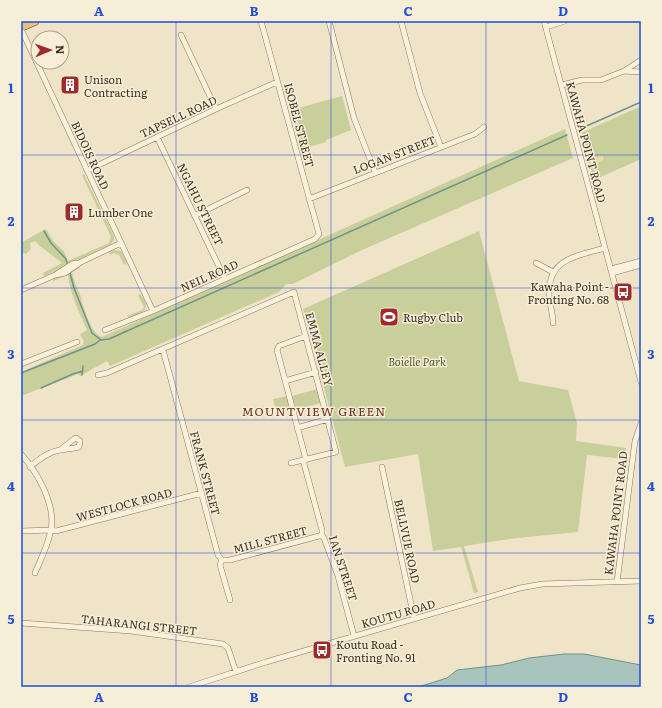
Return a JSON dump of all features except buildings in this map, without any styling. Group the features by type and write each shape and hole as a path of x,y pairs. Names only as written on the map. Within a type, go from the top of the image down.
{"highway":[{"path":"21,28 34,21"}],"street":[{"name":"ISOBEL STREET","path":"261,21 318,234"},
{"path":"329,21 354,118 375,172"},
{"path":"401,21 420,93 441,147"},
{"name":"KAWAHA POINT ROAD","path":"544,21 641,378"},
{"path":"546,27 565,21"},
{"name":"BIDOIS ROAD","path":"21,28 153,311"},
{"path":"181,35 216,109"},
{"path":"562,85 582,80 601,80 624,71 641,60"},
{"path":"624,71 641,72"},
{"name":"TAPSELL ROAD","path":"88,170 216,109 278,82"},
{"name":"LOGAN STREET","path":"309,199 475,134 484,127"},
{"name":"NGAHU STREET","path":"157,137 196,215 225,279"},
{"path":"196,215 247,190"},
{"name":"NEIL ROAD","path":"105,330 153,311 315,239 318,234"},
{"path":"21,290 55,275 72,264 82,262 121,243"},
{"path":"553,323 549,296 553,272 565,261 605,248"},
{"path":"611,271 641,261"},
{"path":"536,263 553,272"},
{"path":"611,271 641,265"},
{"name":"EMMA ALLEY","path":"162,350 294,292 336,452 304,460"},
{"name":"IAN STREET","path":"306,336 278,348 277,350 298,428 304,460 322,530 322,536 338,576 354,636"},
{"path":"21,364 77,342"},
{"path":"98,375 107,373 162,350"},
{"name":"FRANK STREET","path":"162,350 218,554 222,560 220,565 230,600"},
{"path":"285,381 316,372"},
{"path":"298,428 328,419"},
{"name":"KAWAHA POINT ROAD","path":"641,423 635,441 617,582 641,581"},
{"path":"30,467 45,456 60,450"},
{"path":"21,454 45,490 52,524 35,573"},
{"path":"21,457 26,465 30,467"},
{"path":"292,463 304,460"},
{"name":"BELLVUE ROAD","path":"382,467 414,618"},
{"name":"WESTLOCK ROAD","path":"21,531 56,531 72,528 202,493"},
{"name":"MILL STREET","path":"222,560 230,560 322,536"},
{"name":"KOUTU ROAD","path":"189,687 414,618 526,586 617,582"},
{"name":"TAHARANGI STREET","path":"21,623 131,631 224,644 228,648 236,672"}],"green space":[{"path":"342,96 351,130 326,140 326,142 302,149 291,110"},
{"path":"641,106 641,159 594,180 581,133"},
{"path":"565,129 573,158 362,250 293,284 286,284 279,292 110,366 107,361 80,376 78,374 21,396 21,372 83,345 84,342 80,334 87,330 73,296 68,275 53,281 53,278 79,266 80,268 72,272 75,283 91,326 94,331 102,337"},
{"path":"84,174 114,236 114,240 111,244 66,264 62,268 44,276 43,273 62,263 35,241 30,243 31,249 26,254 21,252 21,243 46,229 54,242 64,251 68,261 109,243 111,237 82,175"},
{"name":"Boielle Park","path":"479,231 519,381 568,390 577,423 576,441 626,448 624,459 587,455 578,532 517,538 464,546 478,592 474,593 461,547 433,551 418,454 345,467 303,309"},
{"path":"114,250 121,251 127,263 124,265 119,255 114,253 110,255 109,252"},
{"path":"140,294 146,304 145,310 129,318 127,316 142,310 144,307 138,295"},
{"path":"317,389 321,403 296,410 292,396"},
{"path":"287,396 291,411 277,414 273,399"}],"sand":[{"path":"602,155 604,159 591,167 589,161"}],"water":[{"path":"564,654 584,654 641,665 641,687 418,687 447,678 457,670 501,665 529,658"}],"waterway":[{"path":"582,128 641,102"},
{"path":"70,273 74,288 92,333 101,340 109,339 567,135"},
{"path":"44,231 51,243 66,259 67,263"},
{"path":"21,373 95,344 100,340"},
{"path":"82,375 83,366"},
{"path":"41,388 83,371"}],"place":[{"name":"Unison Contracting","path":"70,85"},
{"name":"Lumber One","path":"74,212"},
{"name":"Kawaha Point - Fronting No. 68","path":"623,292"},
{"name":"Rugby Club","path":"389,317"},
{"name":"Koutu Road - Fronting No. 91","path":"322,650"}],"district":[{"name":"MOUNTVIEW GREEN","path":"314,411"}]}
